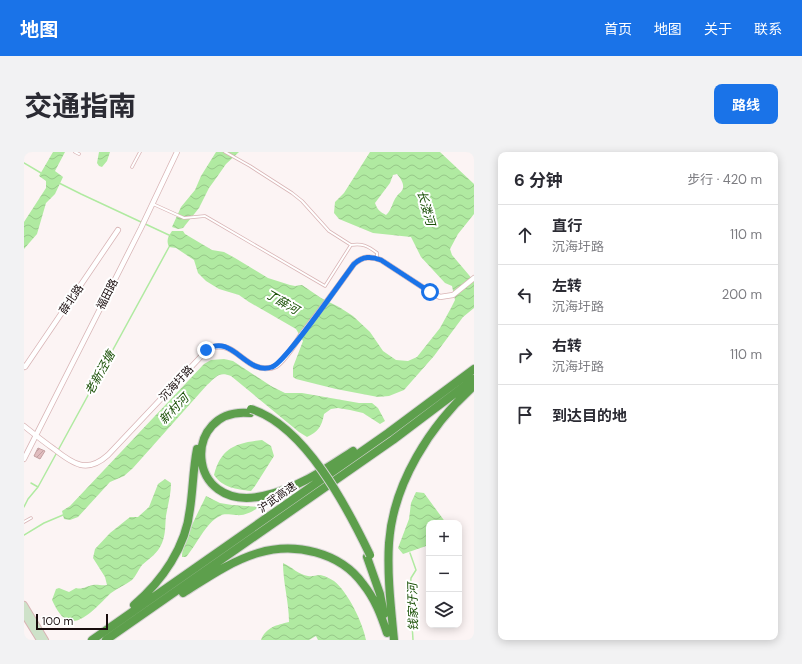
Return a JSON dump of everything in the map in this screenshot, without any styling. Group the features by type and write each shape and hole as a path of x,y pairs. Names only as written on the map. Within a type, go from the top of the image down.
{"highway":[{"name":"沪武高速","path":"401,429 426,405 474,369"},
{"name":"沪武高速","path":"92,640 474,379"},
{"path":"389,635 389,541 397,505 412,465 418,455 441,421 460,399 474,386"},
{"path":"251,411 235,413 224,417 213,425 205,435 201,447 200,458 208,479 216,488 227,494 239,497 263,496 287,489 313,476 426,405"},
{"path":"84,640 142,598 174,558 187,527 195,457 202,433 210,423 221,414 234,409 251,411 270,421 281,430 305,455 334,494 369,556 380,594 389,635"},
{"name":"沪武高速","path":"107,640 390,436"},
{"path":"107,640 228,566 259,553 287,548 315,552 341,563 352,572 371,594 389,635 394,640"}],"main road":[{"path":"24,605 45,640"},
{"path":"24,614 40,640"}],"street":[{"name":"福田路","path":"24,459 153,204 177,152"},
{"name":"薛北路","path":"24,366 25,367 118,230"},
{"name":"沉海圩路","path":"24,426 72,462 84,466 95,464 103,460 210,348 219,346 228,347 256,367 266,368 278,365 357,262 369,257 376,258"},
{"path":"376,258 440,297 449,296 455,293 474,278"}],"lane":[{"path":"75,152 80,154"},
{"path":"132,167 140,152"},
{"path":"225,152 250,166 302,201 328,231 351,245 360,244 369,247 377,253 376,258"},
{"path":"153,204 184,218 204,216 325,286 351,245"},
{"path":"24,522 31,518"}],"water":[{"path":"53,152 65,152 55,171 63,177 55,194 46,203 37,234 24,249 24,222 46,188 46,181 39,176"},
{"path":"99,152 110,152 107,161 102,167 97,163"},
{"path":"216,152 239,152 226,164 209,188 199,208 183,228 178,229 172,227 181,207 195,190 201,176"},
{"name":"长溇河","path":"370,152 440,152 474,184 474,214 458,234 450,249 452,255 474,281 474,308 463,317 434,356 404,390 389,396 378,397 336,389 293,377 293,367 303,341 296,329 239,295 219,289 206,281 198,273 194,260 176,248 169,247 168,245 169,235 172,231 183,231 185,234 212,250 224,252 268,278 290,285 302,285 321,298 353,316 370,332 383,351 396,360 408,361 417,357 440,328 455,300 452,286 445,283 421,257 411,237 373,233 339,219 334,213 335,202 344,193","holes":["397,174 402,182 403,188 395,198 390,211 386,215 379,210 375,203 390,183 393,175"]},
{"path":"224,359 233,361 271,386 285,393 302,393 359,403 372,403 378,408 385,421 380,424 363,413 338,408 331,409 324,414 321,425 317,431 307,437 231,376 223,374 215,377 207,385 133,468 124,476 110,482 78,517 70,520 64,519 62,511 70,506 204,364 211,360"},
{"path":"262,440 271,446 274,456 251,491 235,488 221,483 214,475 217,466 225,453 230,448 237,445"},
{"path":"165,479 171,483 164,536 158,550 142,565 132,580 111,593 88,615 72,621 65,619 55,607 52,600 56,589 59,588 69,592 76,588 83,588 91,585 107,585 105,577 93,558 95,549 110,533 130,517 138,517 149,507 158,484"},
{"path":"416,492 424,493 444,520 426,520 426,546 403,554 398,548 409,519 411,503"},
{"path":"206,496 220,503 259,507 245,514 228,514 215,519 186,557 182,557 188,535"},
{"path":"283,563 299,573 311,576 321,575 334,581 344,592 354,608 362,625 366,640 318,640 316,636 309,640 261,640 269,629 289,622"}],"building":[{"path":"38,448 45,451 40,459 34,456"}],"waterway":[{"name":"丁薛河","path":"24,163 41,173"},
{"name":"丁薛河","path":"59,183 171,236"},
{"name":"老新泾塘","path":"24,507 28,499 38,487 169,247"},
{"name":"老新泾塘","path":"31,483 38,487"},
{"name":"新村河","path":"24,535 44,523 63,515"},
{"name":"钱家圩河","path":"410,553 416,570 411,578 410,589 413,640"}],"route":[{"path":"206,350 214,346 224,346 228,347 256,367 270,368 278,365 354,264 365,258 373,257 381,260 430,292"}]}
